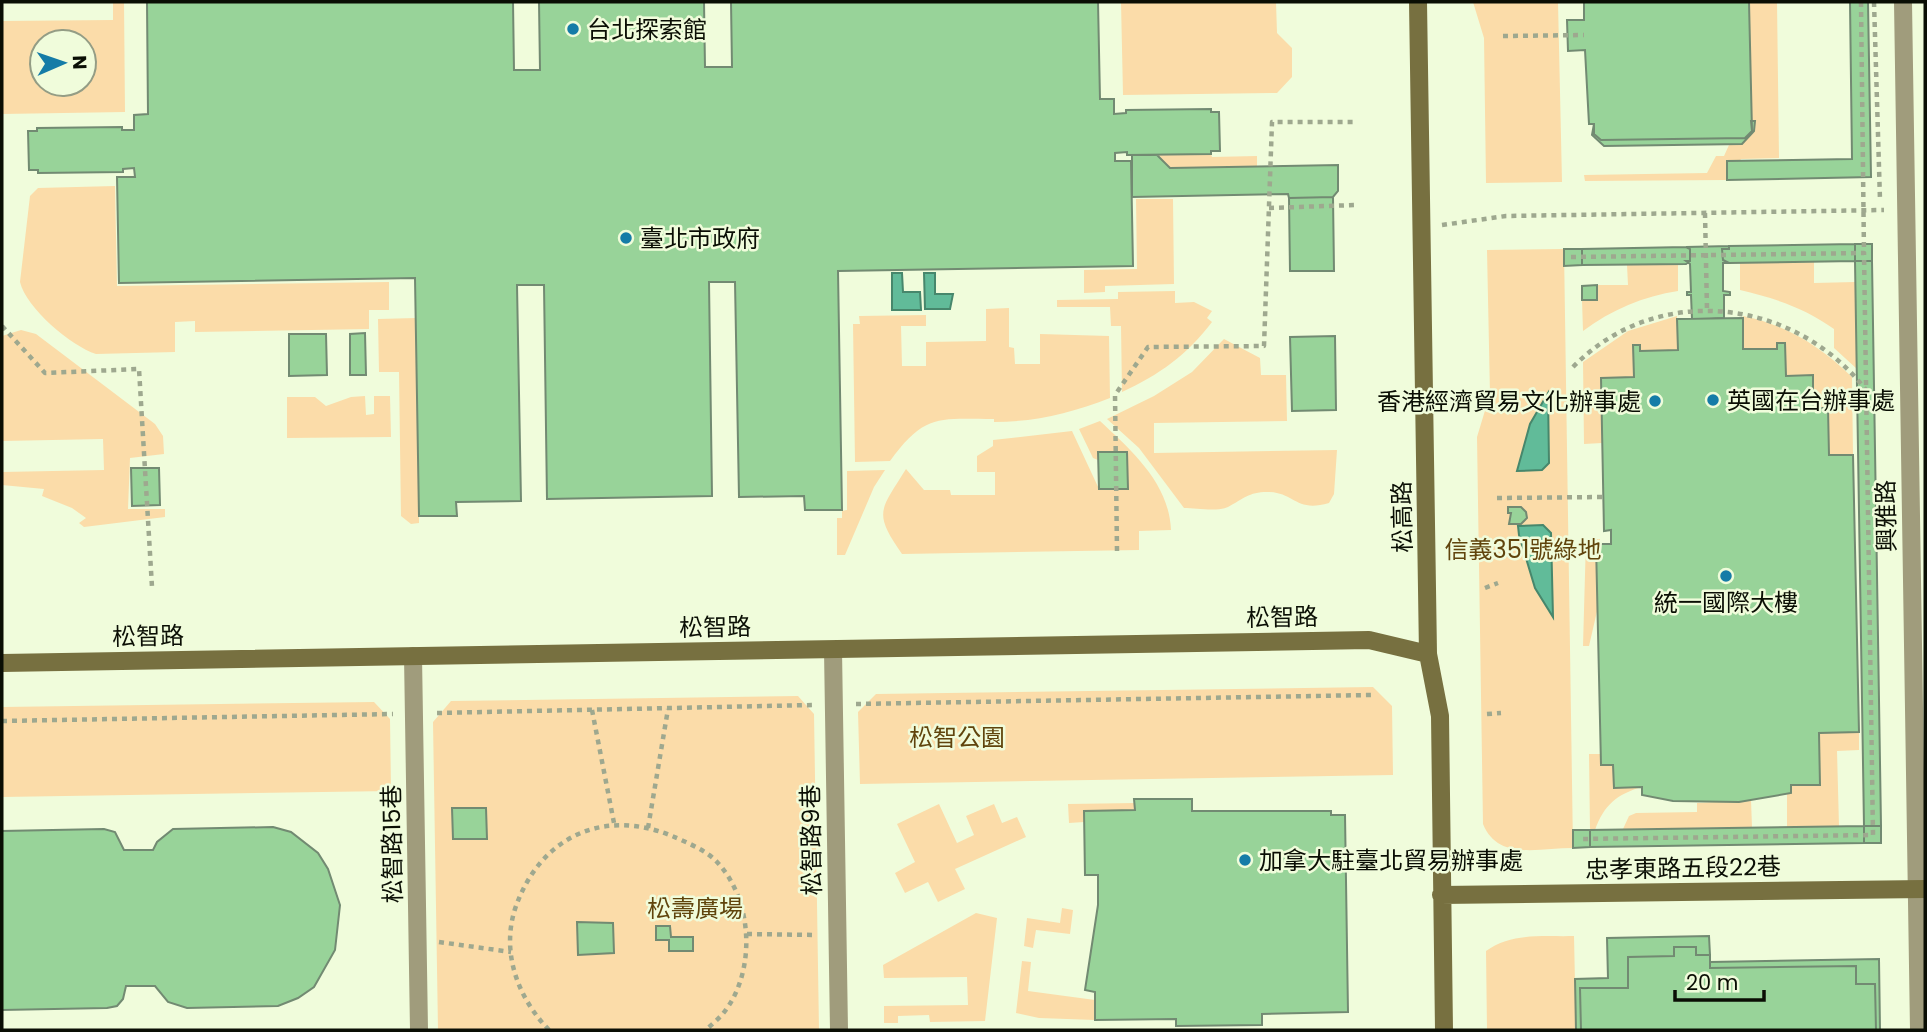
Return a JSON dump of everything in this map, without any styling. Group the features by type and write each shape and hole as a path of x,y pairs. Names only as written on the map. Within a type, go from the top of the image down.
{"street":[{"name":"松高路","path":"1418,2 1428,654 1440,716 1444,1030"},
{"name":"興雅路","path":"1903,2 1921,889 1919,1030"},
{"name":"松智路","path":"2,663 1369,640 1428,654"},
{"name":"松智路9巷","path":"833,650 839,1030"},
{"name":"松智路15巷","path":"413,656 419,1030"},
{"name":"忠孝東路五段22巷","path":"1441,895 1921,889"}],"path":[{"path":"1580,839 1873,835 1861,2"},
{"path":"1503,36 1584,35"},
{"path":"1117,551 1115,395 1148,347 1264,346 1272,122 1356,122"},
{"path":"1269,208 1356,205"},
{"path":"1423,228 1506,216 1906,210"},
{"path":"1705,213 1707,310"},
{"path":"1572,257 1864,253"},
{"path":"1573,367 1603,342 1627,328 1653,318 1707,310 1761,317 1787,326 1834,355 1866,390"},
{"path":"2,326 45,373 139,369 152,587"},
{"path":"1497,498 1604,497"},
{"path":"1485,589 1498,583"},
{"path":"2,721 1371,695"},
{"path":"648,828 667,709"},
{"path":"592,710 614,823"},
{"path":"1487,714 1501,713"},
{"path":"549,1030 523,997 511,952 511,923 523,886 545,856 577,834 614,823 648,828 687,842 717,862 738,895 747,934 743,974 726,1011 706,1030"},
{"path":"747,934 837,936"},
{"path":"418,940 511,952"}],"green space":[{"path":"113,2 124,2 125,112 2,114 2,21 113,20"},
{"path":"1121,2 1276,2 1277,33 1292,48 1292,77 1277,93 1123,95"},
{"path":"1473,2 1558,2 1562,182 1486,183 1484,38"},
{"path":"1749,2 1777,2 1779,158 1741,159 1727,180 1585,181 1584,175 1707,173 1716,156 1724,156 1729,145 1742,144 1754,131 1755,121 1751,121"},
{"path":"1211,154 1212,157 1257,156 1257,167 1170,168 1157,155"},
{"path":"115,186 117,286 389,282 389,310 369,310 369,329 195,332 195,321 175,322 175,352 96,354 86,350 63,335 40,314 20,282 30,196 38,188"},
{"path":"1136,199 1173,199 1174,284 1105,286 1105,292 1084,293 1084,270 1137,269"},
{"name":"信義351號綠地","path":"1564,249 1573,848 1521,850 1499,843 1490,836 1483,824 1477,437 1490,394 1487,250"},
{"path":"1814,262 1814,283 1855,282 1857,369 1834,348 1834,329 1789,305 1740,290 1740,263"},
{"path":"1678,264 1678,291 1628,305 1583,331 1582,300 1597,300 1597,285 1628,285 1627,265"},
{"path":"1175,291 1175,303 1194,302 1212,311 1207,318 1212,322 1172,363 1122,392 1121,326 1111,326 1110,307 1057,307 1057,300 1118,299 1118,292"},
{"path":"1009,308 1009,347 1014,348 1015,364 1040,364 1040,334 1109,336 1110,398 1067,412 1024,420 994,422 994,419 959,419 934,422 913,434 890,461 855,462 853,324 860,324 859,316 926,315 926,326 901,326 902,366 926,366 926,342 986,341 986,309"},
{"path":"1677,316 1678,350 1640,351 1640,345 1634,345 1634,377 1601,378 1602,443 1584,444 1583,362 1628,331"},
{"path":"1743,316 1774,325 1802,338 1852,377 1853,455 1829,455 1828,408 1813,408 1813,375 1786,376 1777,343 1777,349 1743,349"},
{"path":"416,318 419,523 411,524 401,516 399,372 379,372 378,319"},
{"path":"21,330 36,334 155,424 163,436 164,454 130,458 128,509 165,509 165,517 84,527 79,523 86,518 72,508 42,496 44,489 2,485 2,472 104,470 103,439 2,441 2,336"},
{"path":"1224,339 1260,358 1261,375 1286,375 1287,421 1154,423 1154,453 1337,450 1334,494 1329,503 1309,506 1284,495 1261,492 1228,507 1212,510 1184,508 1139,448 1107,419 1154,396 1192,372"},
{"path":"365,396 366,415 374,414 374,396 390,396 391,437 287,438 287,397 315,397 326,406 351,397"},
{"path":"1100,421 1147,469 1164,497 1169,513 1171,530 1139,531 1139,550 902,554 887,529 883,512 890,494 906,469 924,490 950,490 951,495 995,495 995,472 977,472 977,456 993,446 993,440 1072,431 1099,489 1128,489 1127,452 1099,452 1098,460 1093,458 1079,429"},
{"path":"885,470 874,487 845,555 837,555 837,518 842,518 842,511 847,510 847,471"},
{"path":"1586,539 1600,539 1596,545 1598,607 1589,646 1583,646"},
{"name":"松智公園","path":"1373,687 1392,706 1393,775 860,784 858,712 876,694"},
{"name":"松壽廣場","path":"798,696 814,714 819,1030 438,1030 433,722 451,701"},
{"path":"374,702 390,719 391,791 2,797 2,707"},
{"path":"1859,732 1859,750 1837,751 1839,826 1787,827 1787,794 1791,793 1791,785 1820,785 1819,733"},
{"path":"1589,754 1600,754 1601,765 1613,765 1614,788 1642,787 1625,793 1612,802 1595,830 1590,830"},
{"path":"1751,800 1752,827 1623,829 1629,816 1636,813 1697,812 1697,803"},
{"path":"1135,803 1135,810 1084,811 1084,822 1069,823 1068,804"},
{"path":"939,804 957,843 974,835 966,816 994,804 1002,823 1017,817 1026,837 955,869 965,889 938,902 928,882 905,893 895,873 915,862 897,824"},
{"path":"1062,908 1073,910 1070,934 1036,930 1033,948 1024,946 1027,918 1060,923"},
{"path":"976,913 997,918 985,1021 930,1022 929,1015 898,1016 898,1023 884,1023 884,1006 968,1005 967,977 884,978 883,965"},
{"path":"1574,936 1576,1030 1487,1030 1486,951 1517,938"},
{"path":"1022,961 1031,962 1028,991 1095,1000 1095,1020 1039,1018 1016,1013"}],"shaded area":[{"path":"892,273 902,273 903,292 920,292 921,310 892,310"},
{"path":"924,273 935,273 935,294 953,294 950,309 925,309"},
{"path":"1548,393 1549,463 1542,470 1517,471 1530,424"},
{"path":"1543,525 1551,533 1553,617 1535,588 1518,526"}],"building":[{"name":"臺北市政府","path":"147,2 513,2 514,70 540,70 539,2 704,2 705,67 732,67 731,2 1098,2 1100,99 1114,99 1114,114 1126,113 1126,110 1211,109 1211,112 1219,112 1220,151 1211,151 1211,154 1115,153 1115,161 1131,161 1133,266 838,271 842,510 805,510 804,496 739,497 735,282 709,282 712,496 547,499 544,285 517,285 521,501 456,502 457,516 419,516 415,278 119,283 117,177 135,177 134,168 123,169 123,172 38,173 38,170 29,170 28,131 37,131 37,128 122,127 122,130 134,130 134,115 148,114"},
{"path":"1584,2 1749,2 1752,131 1745,138 1601,140 1594,134 1594,124 1589,124 1585,50 1568,51 1567,20 1584,20"},
{"path":"1850,2 1868,2 1871,177 1727,180 1727,161 1852,159"},
{"path":"1751,121 1755,121 1754,131 1742,144 1604,146 1592,135 1594,124 1594,134 1601,140 1745,138 1752,131"},
{"path":"1132,155 1157,155 1170,168 1338,165 1338,191 1333,197 1289,198 1288,194 1132,197"},
{"path":"1333,197 1334,271 1290,271 1289,198"},
{"path":"1855,244 1872,244 1872,261 1855,261"},
{"path":"1855,244 1855,261 1729,263 1723,260 1722,249 1729,249 1729,246"},
{"path":"1729,246 1729,249 1722,249 1723,260 1729,263 1723,263 1723,291 1730,292 1730,295 1724,295 1724,318 1692,319 1691,295 1687,295 1687,292 1691,292 1690,264 1686,261 1690,261 1690,249 1686,247"},
{"path":"1564,249 1582,249 1582,265 1564,266"},
{"path":"1582,249 1690,249 1690,261 1686,264 1582,265"},
{"path":"1855,261 1872,261 1881,826 1864,826"},
{"path":"1597,285 1597,300 1582,300 1582,286"},
{"name":"統一國際大樓","path":"1743,318 1743,349 1777,349 1777,343 1785,343 1786,376 1813,375 1813,408 1828,408 1829,455 1853,455 1859,732 1819,733 1820,785 1791,785 1791,793 1739,802 1673,801 1642,795 1642,787 1614,788 1613,765 1601,765 1596,544 1611,544 1611,530 1604,531 1601,378 1634,377 1633,345 1640,345 1640,351 1678,350 1677,319"},
{"path":"365,333 366,375 350,375 350,334"},
{"path":"289,334 326,334 327,375 289,376"},
{"path":"1335,336 1336,410 1292,411 1290,337"},
{"path":"1098,452 1127,452 1128,489 1099,489"},
{"path":"131,468 159,468 160,505 132,506"},
{"path":"1508,507 1521,507 1527,518 1521,524 1509,524 1511,513 1508,513"},
{"path":"1134,799 1192,799 1192,811 1331,811 1331,815 1345,815 1348,1012 1262,1014 1262,1025 1176,1026 1176,1019 1095,1020 1095,992 1085,990 1098,905 1098,875 1085,875 1084,811 1135,810"},
{"path":"452,808 486,808 487,839 453,839"},
{"path":"1864,826 1864,843 1590,847 1590,830"},
{"path":"1864,826 1881,826 1881,843 1864,843"},
{"path":"273,827 291,832 318,853 328,869 340,905 335,950 314,987 298,998 278,1006 187,1008 168,1002 155,986 126,986 123,999 117,1006 107,1008 2,1010 2,831 104,829 115,832 124,850 153,850 157,842 173,829"},
{"path":"1573,830 1590,830 1590,847 1573,848"},
{"path":"577,922 613,923 614,953 578,955"},
{"path":"656,926 670,926 671,937 693,937 693,951 669,951 669,940 656,940"},
{"path":"1709,936 1710,955 1696,955 1696,947 1674,947 1674,956 1628,957 1628,988 1580,988 1581,1030 1576,1030 1575,979 1608,978 1607,938"},
{"path":"1674,947 1696,947 1696,955 1710,955 1710,968 1856,966 1856,984 1875,984 1876,1030 1581,1030 1580,988 1628,988 1628,957 1674,956"},
{"path":"1879,959 1880,1030 1876,1030 1875,984 1856,984 1856,966 1710,968 1710,962"}],"place":[{"name":"台北探索館","path":"573,29"},
{"name":"臺北市政府","path":"626,238"},
{"name":"英國在台辦事處","path":"1713,400"},
{"name":"香港經濟貿易文化辦事處","path":"1655,401"},
{"name":"統一國際大樓","path":"1726,576"},
{"name":"加拿大駐臺北貿易辦事處","path":"1245,860"}]}
